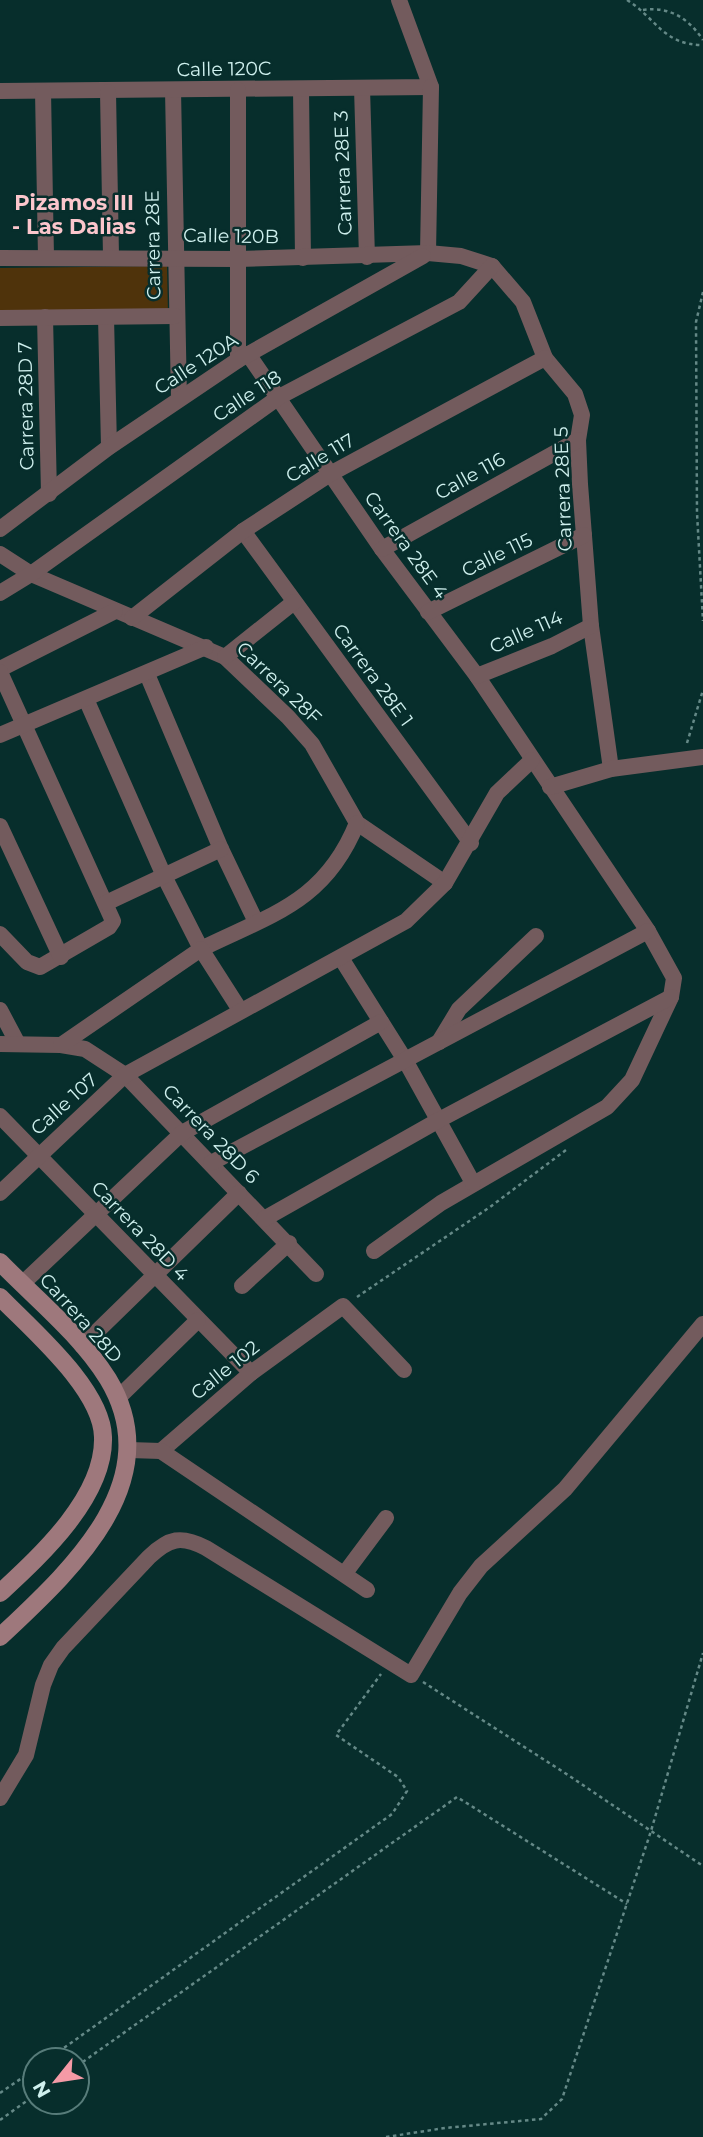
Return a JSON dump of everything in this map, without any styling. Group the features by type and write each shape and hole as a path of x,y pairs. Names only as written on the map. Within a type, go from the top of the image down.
{"street":[{"path":"399,0 431,87 428,253"},
{"name":"Calle 120C","path":"0,91 431,87"},
{"name":"Carrera 28E 3","path":"362,88 367,257"},
{"path":"301,89 303,258"},
{"name":"Carrera 28E","path":"173,90 175,316 179,399"},
{"path":"238,90 238,259 243,357"},
{"path":"43,91 46,257"},
{"path":"108,92 111,256"},
{"name":"Calle 120B","path":"0,258 174,256 238,259 428,253 461,256 492,266"},
{"name":"Calle 120A","path":"0,529 109,447 243,357 428,253"},
{"name":"Carrera 28E 5","path":"492,266 523,302 545,358 575,394 582,415 578,440 591,626 611,769"},
{"name":"Calle 118","path":"0,593 31,574 279,397 459,302 492,266"},
{"path":"0,318 175,316"},
{"name":"Carrera 28D 7","path":"45,317 49,494"},
{"path":"106,317 109,447"},
{"name":"Carrera 28E 4","path":"243,357 279,397 382,549 477,676 648,931 674,978 671,997"},
{"name":"Calle 117","path":"132,618 243,531 330,474 545,358"},
{"name":"Calle 116","path":"382,549 578,440"},
{"name":"Carrera 28E 1","path":"243,531 471,843"},
{"name":"Calle 115","path":"428,612 584,535"},
{"name":"Carrera 28F","path":"0,554 31,574 225,657 288,717 312,744 358,823 445,883"},
{"path":"225,657 294,603"},
{"path":"0,934 27,962 40,967 61,957 112,924 106,904 0,671 115,611"},
{"name":"Calle 114","path":"477,676 552,646 591,626"},
{"path":"0,735 25,722 147,674 206,647"},
{"path":"147,674 221,849 256,922"},
{"path":"86,699 164,876 201,949 240,1010"},
{"path":"550,787 611,769 682,762 703,757"},
{"name":"Calle 107","path":"0,1193 125,1076 407,920 445,883 471,843 497,793 532,760"},
{"path":"61,1045 201,949 311,893 340,859 358,823"},
{"path":"0,826 61,957"},
{"path":"106,904 221,849"},
{"path":"211,1163 648,931"},
{"path":"438,1043 459,1009 536,936"},
{"path":"341,958 405,1060 473,1183"},
{"path":"264,1219 439,1120 671,997"},
{"path":"374,1251 408,1225 473,1183 607,1107 632,1080 671,997"},
{"path":"0,1010 18,1044"},
{"path":"22,1284 182,1133 382,1022"},
{"name":"Carrera 28D 6","path":"0,1044 61,1045 85,1049 125,1076 316,1274"},
{"name":"Carrera 28D 4","path":"0,1116 251,1373"},
{"path":"82,1346 239,1194"},
{"path":"242,1286 289,1243"},
{"name":"Carrera 28D","path":"0,1262 82,1346 107,1377 125,1416 130,1450"},
{"path":"0,1297 54,1353 86,1393 100,1424 102,1451 88,1492 76,1513 0,1593"},
{"path":"343,1306 404,1370"},
{"name":"Calle 102","path":"161,1451 251,1373 343,1306"},
{"path":"118,1398 198,1320"},
{"path":"0,1798 26,1755 43,1685 51,1665 63,1648 149,1557 160,1546 174,1540 189,1539 206,1548 411,1675 460,1593 481,1566 565,1489 703,1324"},
{"path":"0,1637 70,1566 99,1528 124,1481 130,1450 161,1451 367,1590"},
{"path":"345,1573 386,1518"}],"path":[{"path":"627,0 643,10 653,26 666,36 703,42"},
{"path":"643,10 656,8 674,13 692,23 703,42"},
{"path":"703,292 696,322 697,513 703,621"},
{"path":"682,762 703,690"},
{"path":"343,1306 490,1207 573,1143"},
{"path":"386,2137 445,2128 541,2119 562,2099 651,1831 703,1653"},
{"path":"67,2046 392,1814 407,1791 398,1777 336,1735 389,1663"},
{"path":"411,1675 703,1866"},
{"path":"91,2056 457,1797 627,1903"},
{"path":"0,2094 21,2079"},
{"path":"0,2120 21,2105"}],"shaded area":[{"path":"167,266 168,314 0,314 0,268"}],"district":[{"name":"Pizamos III - Las Dalias","path":"74,214"}]}
